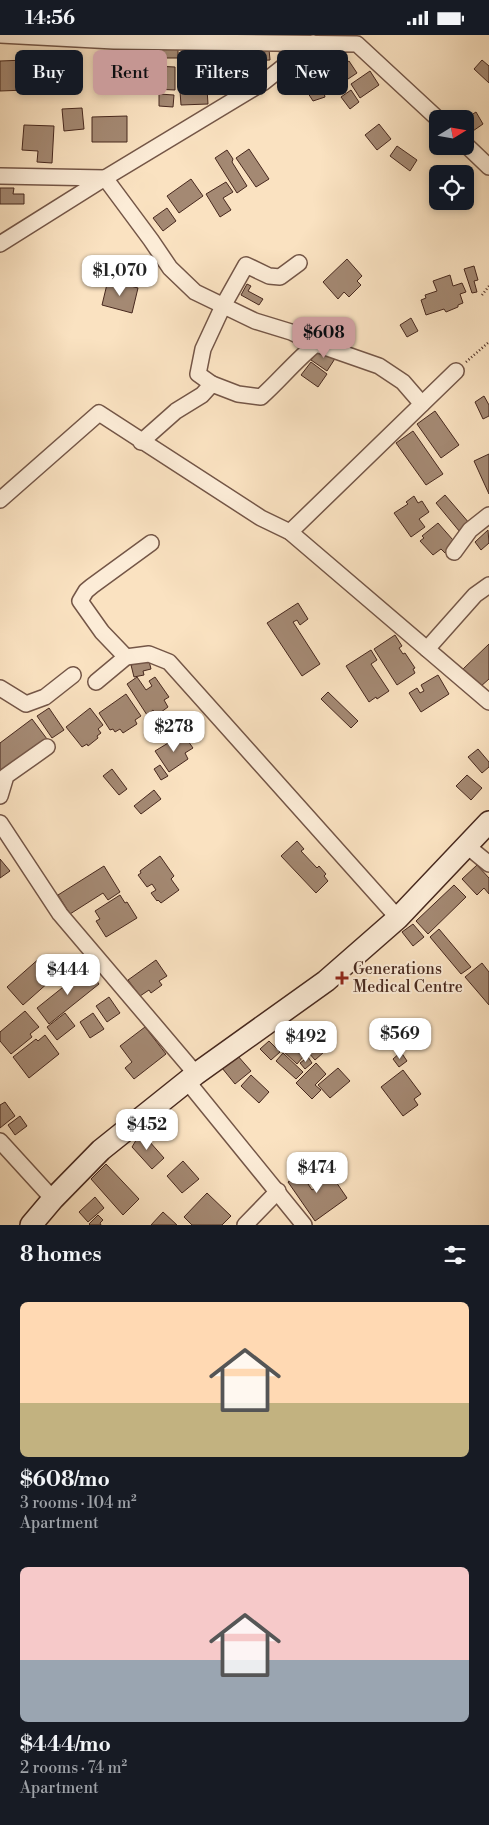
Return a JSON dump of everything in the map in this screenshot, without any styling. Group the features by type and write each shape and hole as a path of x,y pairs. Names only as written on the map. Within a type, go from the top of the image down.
{"street":[{"path":"0,35 114,41 195,38 313,43 361,39 429,110"},
{"path":"0,244 264,82 313,43"},
{"path":"474,153 489,167"},
{"path":"0,175 105,178"},
{"path":"105,178 151,239 170,268 195,292 255,321 291,332 316,344 379,366 403,382 422,404"},
{"path":"299,263 280,277 269,276 246,265 223,306 203,349 198,374 212,384 238,394 260,397 300,357 316,344"},
{"path":"290,532 456,371"},
{"path":"142,441 176,411 202,395 212,384"},
{"path":"0,500 99,413 261,518 290,532 489,702"},
{"path":"454,552 470,531 489,515"},
{"path":"126,657 102,632 80,601 86,591 92,586 151,543"},
{"path":"427,649 475,595 489,585"},
{"path":"96,682 126,657 149,654 169,663 398,918"},
{"path":"0,688 26,704 45,697 73,675"},
{"path":"0,796 6,776 47,747"},
{"path":"31,1225 100,1150 192,1077 326,981 398,918 489,822"},
{"path":"0,823 60,914 192,1077 304,1225"},
{"path":"466,846 489,864"},
{"path":"0,1141 53,1199"},
{"path":"244,1225 278,1191"}],"path":[{"path":"482,295 489,286"},
{"path":"456,371 489,342"}],"building":[{"path":"156,48 178,49 177,58 167,58 167,50 156,50"},
{"path":"248,48 248,50 214,50"},
{"path":"269,49 270,60 267,60 267,50 254,50"},
{"path":"15,60 15,90 0,91 0,61"},
{"path":"482,60 489,66 489,83 474,69"},
{"path":"348,62 357,73 348,79"},
{"path":"167,67 175,67 175,90 167,90"},
{"path":"370,71 379,85 360,98 351,84"},
{"path":"351,90 359,102 350,109 341,97 348,95"},
{"path":"159,95 174,95 173,107 159,106"},
{"path":"180,95 207,95 208,104 181,105"},
{"path":"309,95 324,95 325,97 313,101"},
{"path":"82,108 84,129 64,131 62,109"},
{"path":"476,112 483,124 474,130 474,113"},
{"path":"127,116 127,142 92,142 92,117"},
{"path":"379,124 391,139 377,150 365,135"},
{"path":"24,125 54,126 52,163 37,162 38,151 22,150"},
{"path":"397,146 417,160 410,171 390,156"},
{"path":"249,149 269,179 256,187 236,158"},
{"path":"227,150 247,186 237,193 215,158"},
{"path":"191,179 203,196 179,213 167,196"},
{"path":"226,182 233,192 223,198 231,210 220,217 206,194"},
{"path":"0,188 14,188 13,194 24,194 24,204 0,204"},
{"path":"167,208 176,221 163,231 153,218"},
{"path":"347,259 362,276 357,281 361,285 349,297 344,292 338,299 323,282"},
{"path":"474,266 478,280 474,281 477,292 472,293 464,269"},
{"path":"450,275 453,286 462,283 466,292 460,294 463,303 446,312 444,309 426,315 421,300 426,298 425,295 437,291 433,281"},
{"path":"108,280 138,288 132,313 102,305"},
{"path":"247,284 251,286 248,291 263,299 259,305 241,295"},
{"path":"411,318 418,331 407,337 400,325"},
{"path":"321,347 336,357 327,371 311,360"},
{"path":"311,362 327,374 318,387 301,375"},
{"path":"484,396 489,405 489,416 483,419 475,402"},
{"path":"435,411 459,445 441,458 417,424"},
{"path":"413,431 443,474 426,485 396,443"},
{"path":"489,454 489,494 474,461"},
{"path":"445,495 470,524 460,532 436,503"},
{"path":"414,496 418,503 422,501 429,512 419,519 425,527 411,537 394,513 408,504 406,502"},
{"path":"438,523 453,540 450,543 453,546 445,553 441,549 433,555 420,541 424,538 422,536"},
{"path":"488,530 489,543 481,550 475,542"},
{"path":"298,603 308,619 300,625 297,620 293,622 320,664 302,676 267,623"},
{"path":"395,635 402,646 399,648 403,654 405,653 415,668 413,669 415,673 397,685 374,649"},
{"path":"489,644 489,679 480,687 463,669"},
{"path":"371,650 377,660 371,664 389,691 369,702 346,666"},
{"path":"149,661 151,669 143,671 144,675 134,677 131,665"},
{"path":"438,675 449,694 421,712 409,693 417,688 420,693 424,691 421,685"},
{"path":"137,677 146,690 152,686 149,681 155,677 169,697 164,700 168,707 157,715 153,710 147,715 127,684"},
{"path":"328,692 358,721 351,728 321,699"},
{"path":"126,694 141,716 135,720 137,724 123,733 120,729 115,732 113,729 110,730 99,713"},
{"path":"49,708 64,730 52,738 37,716"},
{"path":"90,708 103,725 98,729 101,733 97,736 98,738 88,746 87,744 82,747 66,727"},
{"path":"32,719 47,739 0,774 0,743"},
{"path":"183,734 193,748 185,753 188,759 169,772 155,751"},
{"path":"478,749 489,762 489,767 482,773 468,757"},
{"path":"160,765 168,776 161,780 154,769"},
{"path":"112,769 127,789 119,795 103,776"},
{"path":"467,775 482,788 471,800 456,786"},
{"path":"154,790 161,799 141,814 134,806"},
{"path":"297,841 304,849 301,851 317,868 319,866 326,874 324,876 328,881 316,893 281,856"},
{"path":"160,856 174,876 171,879 179,890 161,903 151,893 156,890 152,884 147,887 138,875 141,873 140,871"},
{"path":"0,859 10,871 0,878"},
{"path":"477,865 489,878 489,894 484,888 477,895 462,879"},
{"path":"104,866 120,892 108,900 103,893 70,914 58,895"},
{"path":"454,885 466,897 428,934 416,921"},
{"path":"120,895 137,918 106,937 96,921 100,919 95,911"},
{"path":"413,924 424,937 413,946 402,932"},
{"path":"439,929 471,967 461,974 430,937"},
{"path":"42,956 58,974 23,1005 7,987"},
{"path":"156,960 167,976 159,981 162,985 151,993 149,990 140,996 128,980"},
{"path":"482,963 489,972 489,1005 465,977"},
{"path":"87,968 99,984 49,1024 37,1008"},
{"path":"109,997 120,1013 107,1022 96,1006"},
{"path":"25,1011 39,1027 30,1034 32,1037 11,1054 0,1041 0,1032"},
{"path":"65,1013 75,1026 57,1040 47,1027"},
{"path":"93,1013 104,1029 90,1038 80,1022"},
{"path":"145,1027 166,1054 134,1079 125,1068 132,1062 120,1046"},
{"path":"305,1030 324,1052 315,1060 296,1038"},
{"path":"45,1035 59,1054 29,1078 13,1057 36,1039 38,1041"},
{"path":"269,1041 280,1052 271,1060 260,1049"},
{"path":"288,1043 303,1057 297,1064 282,1050"},
{"path":"401,1052 407,1061 399,1067 393,1059"},
{"path":"283,1053 303,1072 296,1079 276,1061"},
{"path":"237,1055 251,1071 235,1084 222,1068"},
{"path":"308,1057 312,1063 305,1069 300,1063"},
{"path":"316,1063 326,1074 315,1085 321,1090 312,1099 296,1083"},
{"path":"338,1068 350,1081 330,1098 318,1085"},
{"path":"403,1070 421,1094 414,1099 418,1105 403,1116 381,1087"},
{"path":"251,1075 269,1092 259,1103 241,1086"},
{"path":"5,1102 15,1116 0,1128 0,1105"},
{"path":"20,1116 27,1126 15,1135 8,1125"},
{"path":"141,1132 164,1158 152,1169 132,1147"},
{"path":"183,1161 199,1179 182,1193 167,1176"},
{"path":"106,1164 139,1199 123,1215 91,1179"},
{"path":"310,1167 317,1177 308,1184 312,1190 332,1176 347,1198 315,1221 288,1182"},
{"path":"207,1193 231,1216 222,1225 192,1225 184,1217"},
{"path":"95,1197 104,1208 88,1222 79,1212"},
{"path":"163,1212 177,1225 151,1225"},
{"path":"98,1215 103,1220 100,1223 101,1225 90,1225 89,1224"}],"place":[{"name":"Generations Medical Centre","path":"342,978"}]}
